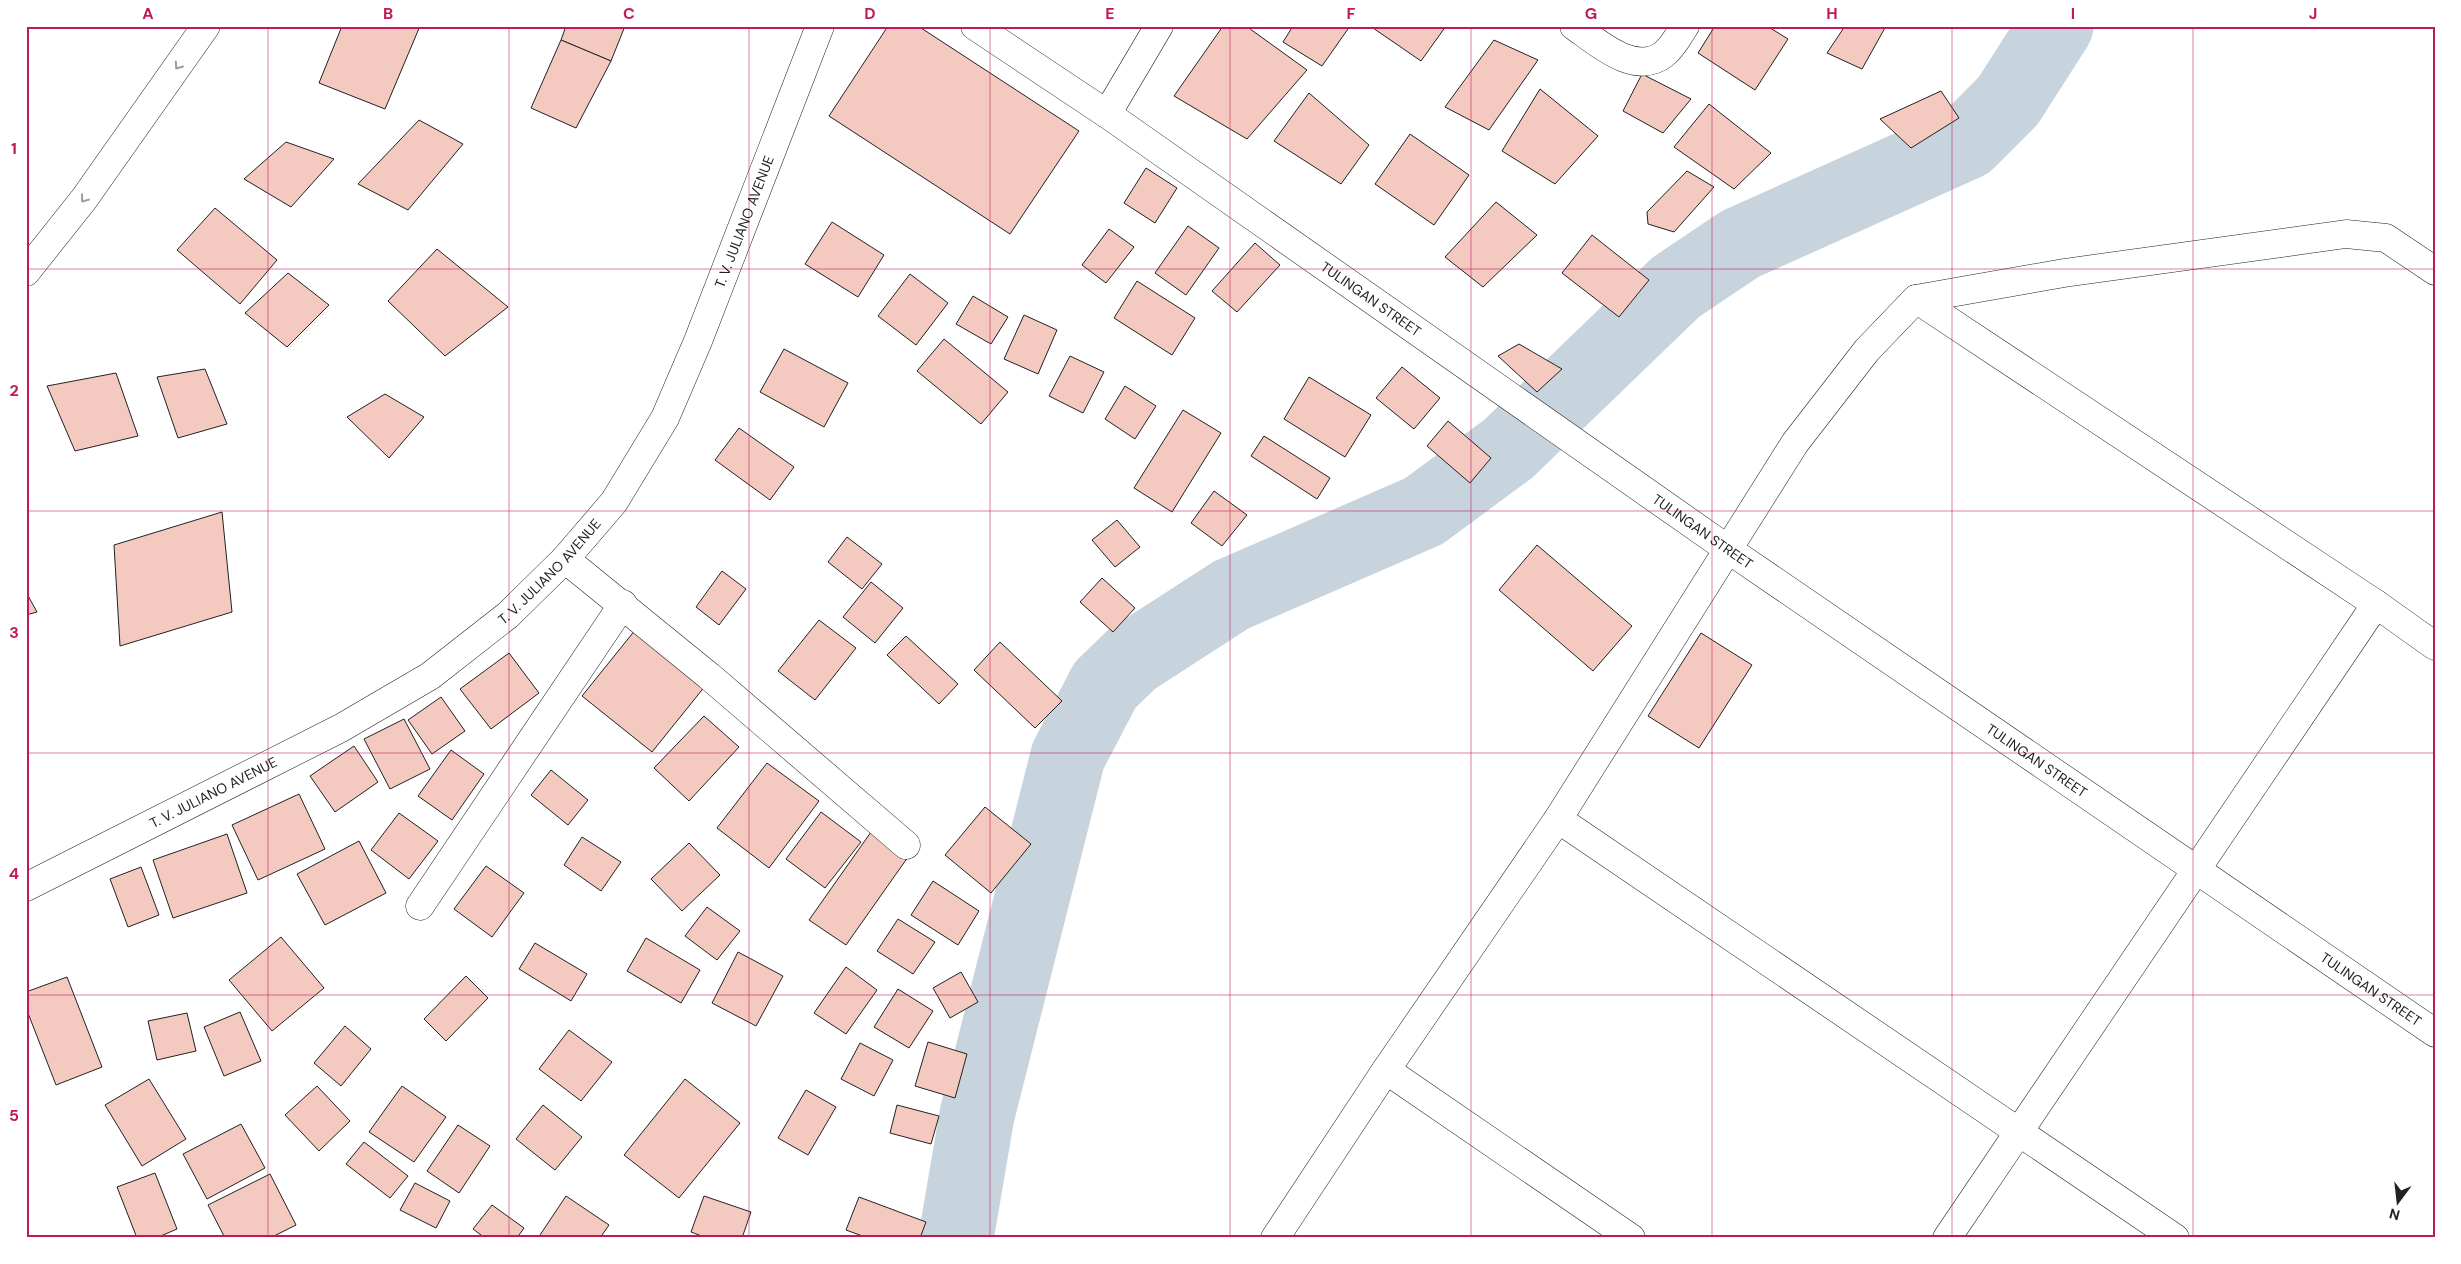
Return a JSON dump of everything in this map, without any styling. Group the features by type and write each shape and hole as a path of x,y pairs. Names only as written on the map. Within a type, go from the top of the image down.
{"street":[{"path":"26,272 84,199 206,26"},
{"name":"T. V. JULIANO AVENUE","path":"26,887 342,728 430,676 508,615 565,559 614,502 665,418 698,341 820,26"},
{"name":"TULINGAN STREET","path":"975,26 1107,114 1729,550 2435,1033"},
{"path":"1107,114 1159,26"},
{"path":"1574,26 1617,55 1632,61 1648,62 1663,55 1685,26"},
{"path":"1275,1238 1386,1070 1558,819 1795,443 1867,350 1916,299 2064,273 2346,234 2386,238 2435,271"},
{"path":"1916,299 2376,604 2435,646"},
{"path":"565,559 623,604 906,845"},
{"path":"420,906 623,604"},
{"path":"1947,1238 2376,604"},
{"path":"1558,819 2019,1130 2175,1238"},
{"path":"1386,1070 1631,1238"}],"building":[{"path":"342,26 420,26 385,109 319,83"},
{"path":"566,26 625,26 611,61 561,40"},
{"path":"888,26 918,26 1079,131 1010,234 829,116"},
{"path":"1223,26 1246,26 1307,70 1247,139 1174,96"},
{"path":"1293,26 1350,26 1322,66 1283,42"},
{"path":"1374,26 1446,26 1421,61 1373,28"},
{"path":"1715,26 1767,26 1788,39 1755,90 1698,53"},
{"path":"1845,26 1886,26 1862,69 1827,53"},
{"path":"561,40 611,61 576,128 531,108"},
{"path":"1494,40 1538,60 1489,130 1445,107"},
{"path":"1642,74 1691,99 1663,133 1623,111"},
{"path":"1540,89 1598,136 1555,184 1502,151"},
{"path":"1941,91 1959,118 1911,148 1880,119"},
{"path":"1309,93 1369,145 1341,184 1274,141"},
{"path":"1709,104 1771,153 1734,189 1674,147"},
{"path":"419,120 463,144 408,210 358,184"},
{"path":"1410,134 1469,175 1434,225 1375,184"},
{"path":"286,142 334,159 291,207 244,179"},
{"path":"1146,168 1177,188 1155,223 1124,203"},
{"path":"1687,171 1714,187 1674,232 1648,224 1647,212"},
{"path":"1496,202 1537,235 1483,287 1445,257"},
{"path":"215,208 277,260 240,304 177,250"},
{"path":"832,222 884,255 858,297 805,264"},
{"path":"1188,226 1219,248 1186,295 1155,273"},
{"path":"1109,229 1134,247 1106,283 1082,265"},
{"path":"1592,235 1649,280 1619,317 1562,273"},
{"path":"1255,243 1280,265 1237,312 1212,291"},
{"path":"437,249 508,307 445,356 388,301"},
{"path":"288,273 329,305 287,347 245,313"},
{"path":"910,274 948,303 916,345 878,316"},
{"path":"1137,281 1195,318 1172,355 1114,318"},
{"path":"973,296 1008,317 991,344 956,324"},
{"path":"1024,315 1057,330 1038,374 1004,359"},
{"path":"944,339 1008,392 981,424 917,371"},
{"path":"1519,344 1562,369 1537,392 1498,356"},
{"path":"784,349 848,383 824,427 760,392"},
{"path":"1070,356 1104,372 1083,413 1049,396"},
{"path":"1402,367 1440,398 1414,429 1376,398"},
{"path":"205,369 227,424 178,438 157,377"},
{"path":"116,373 138,436 75,451 47,386"},
{"path":"1309,377 1371,415 1345,457 1284,419"},
{"path":"1125,386 1156,406 1135,439 1105,419"},
{"path":"385,394 424,417 389,458 347,417"},
{"path":"1183,410 1221,433 1172,512 1134,488"},
{"path":"1448,421 1491,458 1470,483 1427,446"},
{"path":"739,428 794,467 770,500 715,460"},
{"path":"1264,436 1330,478 1317,499 1251,456"},
{"path":"1214,491 1247,515 1222,546 1191,523"},
{"path":"222,512 232,612 120,646 114,545"},
{"path":"1117,520 1140,547 1115,567 1092,540"},
{"path":"847,537 882,564 862,589 828,562"},
{"path":"1537,545 1632,626 1593,671 1499,590"},
{"path":"722,571 746,589 719,625 696,607"},
{"path":"1102,578 1135,608 1113,632 1080,602"},
{"path":"871,582 903,608 875,643 843,617"},
{"path":"26,592 37,612 26,615"},
{"path":"819,620 856,648 815,700 778,671"},
{"path":"640,624 710,680 652,752 582,696"},
{"path":"1701,633 1752,665 1699,748 1648,716"},
{"path":"906,636 958,684 939,704 887,655"},
{"path":"1000,642 1062,701 1035,728 974,670"},
{"path":"509,653 539,693 491,729 460,689"},
{"path":"441,697 465,731 432,754 408,720"},
{"path":"704,716 739,747 689,801 654,768"},
{"path":"404,719 430,769 390,789 364,739"},
{"path":"354,746 378,782 335,812 310,776"},
{"path":"451,750 484,774 452,820 418,796"},
{"path":"767,763 819,801 769,868 717,828"},
{"path":"551,770 588,800 568,825 531,795"},
{"path":"299,794 325,849 258,880 232,825"},
{"path":"985,807 1031,844 991,893 945,855"},
{"path":"821,812 861,842 825,888 786,859"},
{"path":"399,813 438,841 409,879 371,850"},
{"path":"871,832 908,857 846,945 809,920"},
{"path":"227,834 247,893 173,918 153,860"},
{"path":"582,837 621,862 601,891 564,865"},
{"path":"359,841 386,893 325,925 297,874"},
{"path":"689,843 720,875 682,911 651,879"},
{"path":"486,866 524,893 492,937 454,909"},
{"path":"141,867 159,915 128,927 110,879"},
{"path":"933,881 979,911 958,945 911,915"},
{"path":"707,907 740,931 717,960 685,936"},
{"path":"898,919 935,942 913,974 877,951"},
{"path":"281,937 324,988 272,1031 229,980"},
{"path":"646,938 700,970 681,1003 627,971"},
{"path":"535,943 587,974 571,1001 519,969"},
{"path":"738,952 783,976 756,1026 712,1003"},
{"path":"846,967 877,990 846,1034 814,1013"},
{"path":"961,972 978,1002 950,1018 933,988"},
{"path":"466,976 488,998 446,1041 424,1019"},
{"path":"67,977 102,1067 56,1085 26,1008 26,992"},
{"path":"898,989 933,1011 909,1048 874,1027"},
{"path":"240,1012 261,1061 224,1076 204,1027"},
{"path":"187,1013 196,1051 157,1060 148,1021"},
{"path":"345,1026 371,1049 341,1086 314,1063"},
{"path":"569,1030 612,1062 581,1101 539,1069"},
{"path":"928,1042 967,1054 955,1098 915,1086"},
{"path":"860,1043 893,1060 874,1096 841,1079"},
{"path":"149,1079 186,1139 142,1166 105,1105"},
{"path":"685,1079 740,1123 679,1198 624,1155"},
{"path":"317,1086 350,1121 319,1151 285,1115"},
{"path":"402,1086 446,1117 414,1162 369,1132"},
{"path":"806,1090 836,1107 808,1155 778,1138"},
{"path":"543,1105 582,1137 555,1170 516,1139"},
{"path":"897,1105 939,1116 931,1144 890,1133"},
{"path":"241,1124 265,1168 207,1199 183,1154"},
{"path":"458,1125 490,1146 459,1193 427,1171"},
{"path":"364,1142 408,1176 390,1198 346,1164"},
{"path":"155,1173 177,1229 156,1238 137,1238 117,1187"},
{"path":"270,1174 296,1225 270,1238 225,1238 208,1205"},
{"path":"415,1183 450,1201 436,1228 400,1210"},
{"path":"566,1196 609,1225 600,1238 538,1238"},
{"path":"704,1196 751,1212 742,1238 707,1238 691,1232"},
{"path":"859,1197 926,1222 920,1238 868,1238 846,1230"},
{"path":"492,1205 524,1228 517,1238 485,1238 473,1229"}],"waterway":[{"path":"956,1238 977,1115 1068,756 1105,685 1132,659 1231,595 1424,511 1508,449 1676,287 1740,244 1967,142 2008,101 2056,26"}]}
